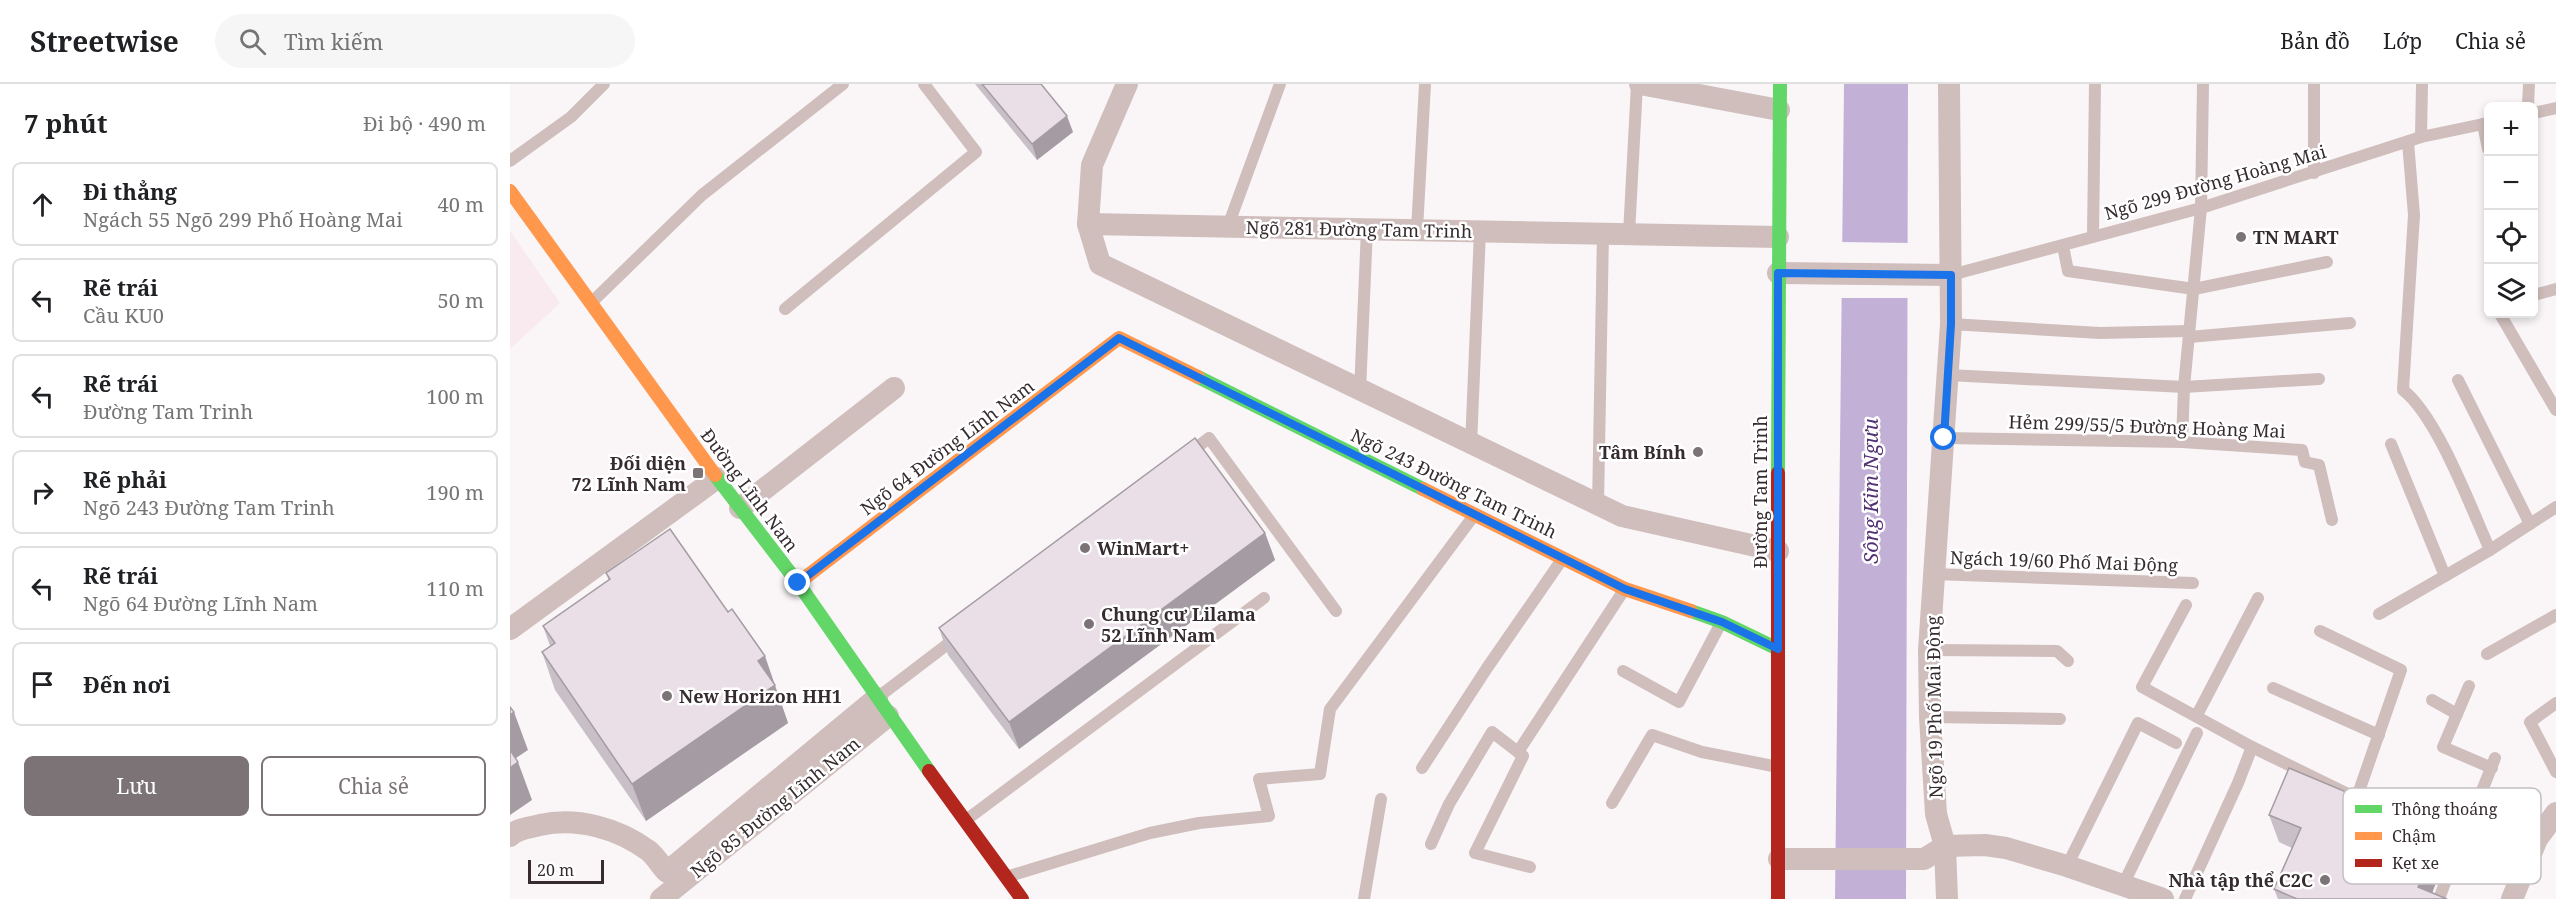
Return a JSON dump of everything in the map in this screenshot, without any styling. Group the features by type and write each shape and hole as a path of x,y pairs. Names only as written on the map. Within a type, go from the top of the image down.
{"main road":[{"name":"Đường Tam Trinh","path":"1779,899 1778,237 1780,84"},
{"name":"Đường Lĩnh Nam","path":"510,191 521,215 592,302 717,478 798,583 883,707 1022,899"},
{"name":"Ngõ 243 Đường Tam Trinh","path":"1119,338 1476,513 1625,589 1722,622 1778,649"},
{"name":"Ngõ 64 Đường Lĩnh Nam","path":"798,583 1119,338"}],"street":[{"path":"1127,84 1092,165 1088,224 1100,264 1622,516 1778,551"},
{"path":"1639,84 1779,110"},
{"name":"Ngõ 19 Phố Mai Động","path":"1947,899 1945,846 1936,814 1930,717 1929,650 1951,324 1948,84"},
{"name":"Ngõ 281 Đường Tam Trinh","path":"1088,224 1778,237"},
{"path":"1778,273 1951,275"},
{"path":"740,508 894,388"},
{"path":"510,629 717,478"},
{"path":"510,836 516,831 555,822 588,823 626,838 650,852 667,872 883,707"},
{"name":"Ngõ 85 Đường Lĩnh Nam","path":"661,899 883,707"},
{"path":"2541,843 2548,829"},
{"path":"1779,859 1924,859 1945,846 1984,845 2006,848 2067,866 2163,899"},
{"path":"2512,899 2520,884"}],"lane":[{"path":"510,161 571,117 604,84"},
{"path":"592,302 702,195 843,84"},
{"path":"785,309 976,152 924,84"},
{"path":"1228,226 1280,84"},
{"path":"1417,230 1425,84"},
{"path":"1629,234 1639,84"},
{"path":"2093,236 2094,84"},
{"path":"2182,442 2184,387 2201,208 2203,84"},
{"path":"2314,84 2314,173"},
{"path":"2421,137 2422,84"},
{"path":"2528,102 2529,84"},
{"path":"2538,112 2556,108"},
{"name":"Ngõ 299 Đường Hoàng Mai","path":"1951,275 2201,208 2421,137 2484,123"},
{"path":"2408,142 2414,214 2403,390 2414,398 2438,437 2490,550"},
{"path":"1360,391 1367,229"},
{"path":"1471,445 1480,231"},
{"path":"1598,505 1603,234"},
{"path":"2063,246 2068,271 2194,289 2327,262"},
{"path":"2538,294 2556,289"},
{"path":"2502,318 2556,410"},
{"path":"1951,324 2100,333 2189,334 2350,322"},
{"path":"1948,375 2184,387 2319,379"},
{"path":"2458,380 2530,524"},
{"path":"1181,460 1209,438 1336,611"},
{"name":"Hẻm 299/55/5 Đường Hoàng Mai","path":"1944,438 2182,442 2302,450 2305,462 2319,465 2332,520"},
{"path":"2391,444 2445,576"},
{"path":"2379,614 2490,550 2556,507"},
{"path":"1006,877 1150,833 1199,823 1269,816 1259,779 1320,774 1330,709 1476,513"},
{"path":"1422,768 1486,668 1564,557"},
{"name":"Ngách 19/60 Phố Mai Động","path":"1933,574 2193,583"},
{"path":"1518,752 1625,589"},
{"path":"965,821 1264,598"},
{"path":"2197,715 2258,598"},
{"path":"2186,605 2142,687 2253,747 2343,790"},
{"path":"2487,654 2556,615"},
{"path":"1623,671 1679,702 1722,622"},
{"path":"883,707 970,628"},
{"path":"2320,631 2401,670 2360,788"},
{"path":"1929,650 2057,651 2068,661"},
{"path":"2469,686 2442,747 2494,763 2484,788"},
{"path":"2273,688 2379,735"},
{"path":"2432,700 2457,714"},
{"path":"2556,703 2530,722 2556,772"},
{"path":"1930,717 2060,719"},
{"path":"2067,866 2138,723 2176,744"},
{"path":"1431,844 1449,804 1492,732 1523,756 1475,854 1530,867"},
{"path":"2123,885 2197,733"},
{"path":"1612,803 1652,735 1702,752 1780,767"},
{"path":"2185,899 2253,747"},
{"path":"1364,899 1381,799"},
{"path":"2439,899 2445,884"}],"shaded area":[{"path":"510,231 560,303 510,349"}],"water":[{"name":"Sông Kim Ngưu","path":"1844,84 1908,84 1906,899 1835,899"}],"pier":[{"path":"1840,242 1911,243 1911,298 1839,298"}],"building":[{"path":"982,84 1041,84 1067,116 1032,144"},
{"name":"Chung cư Lilama 52 Lĩnh Nam","path":"1195,438 1265,533 1009,722 939,628"},
{"name":"New Horizon HH1","path":"670,529 728,612 732,609 765,656 758,661 775,685 632,784 542,652 555,643 543,626 610,579 606,573"},
{"path":"510,750 518,762 510,768"},
{"path":"2289,768 2343,791 2343,884 2420,884 2418,887 2447,899 2297,899 2274,889 2301,828 2269,815"}],"traffic: fast":[{"path":"1778,473 1780,84"},
{"path":"1198,377 1423,489"},
{"path":"715,475 798,583 929,771"},
{"path":"1691,611 1722,622 1778,649"}],"traffic: slow":[{"path":"510,191 715,475"},
{"path":"798,583 1119,338 1198,377"},
{"path":"1423,489 1625,589 1691,611"}],"traffic: jam":[{"path":"1778,473 1778,899"},
{"path":"929,771 1022,899"}],"place":[{"name":"TN MART","path":"2241,237"},
{"name":"Tâm Bính","path":"1698,452"},
{"name":"Đối diện 72 Lĩnh Nam","path":"698,473"},
{"name":"WinMart+","path":"1085,548"},
{"name":"Chung cư Lilama 52 Lĩnh Nam","path":"1089,624"},
{"name":"New Horizon HH1","path":"667,696"},
{"name":"Nhà tập thể C2C","path":"2325,880"}],"route":[{"path":"798,583 1119,338 1476,513 1625,589 1722,622 1778,649 1778,273 1951,275 1951,324 1944,438"}]}
